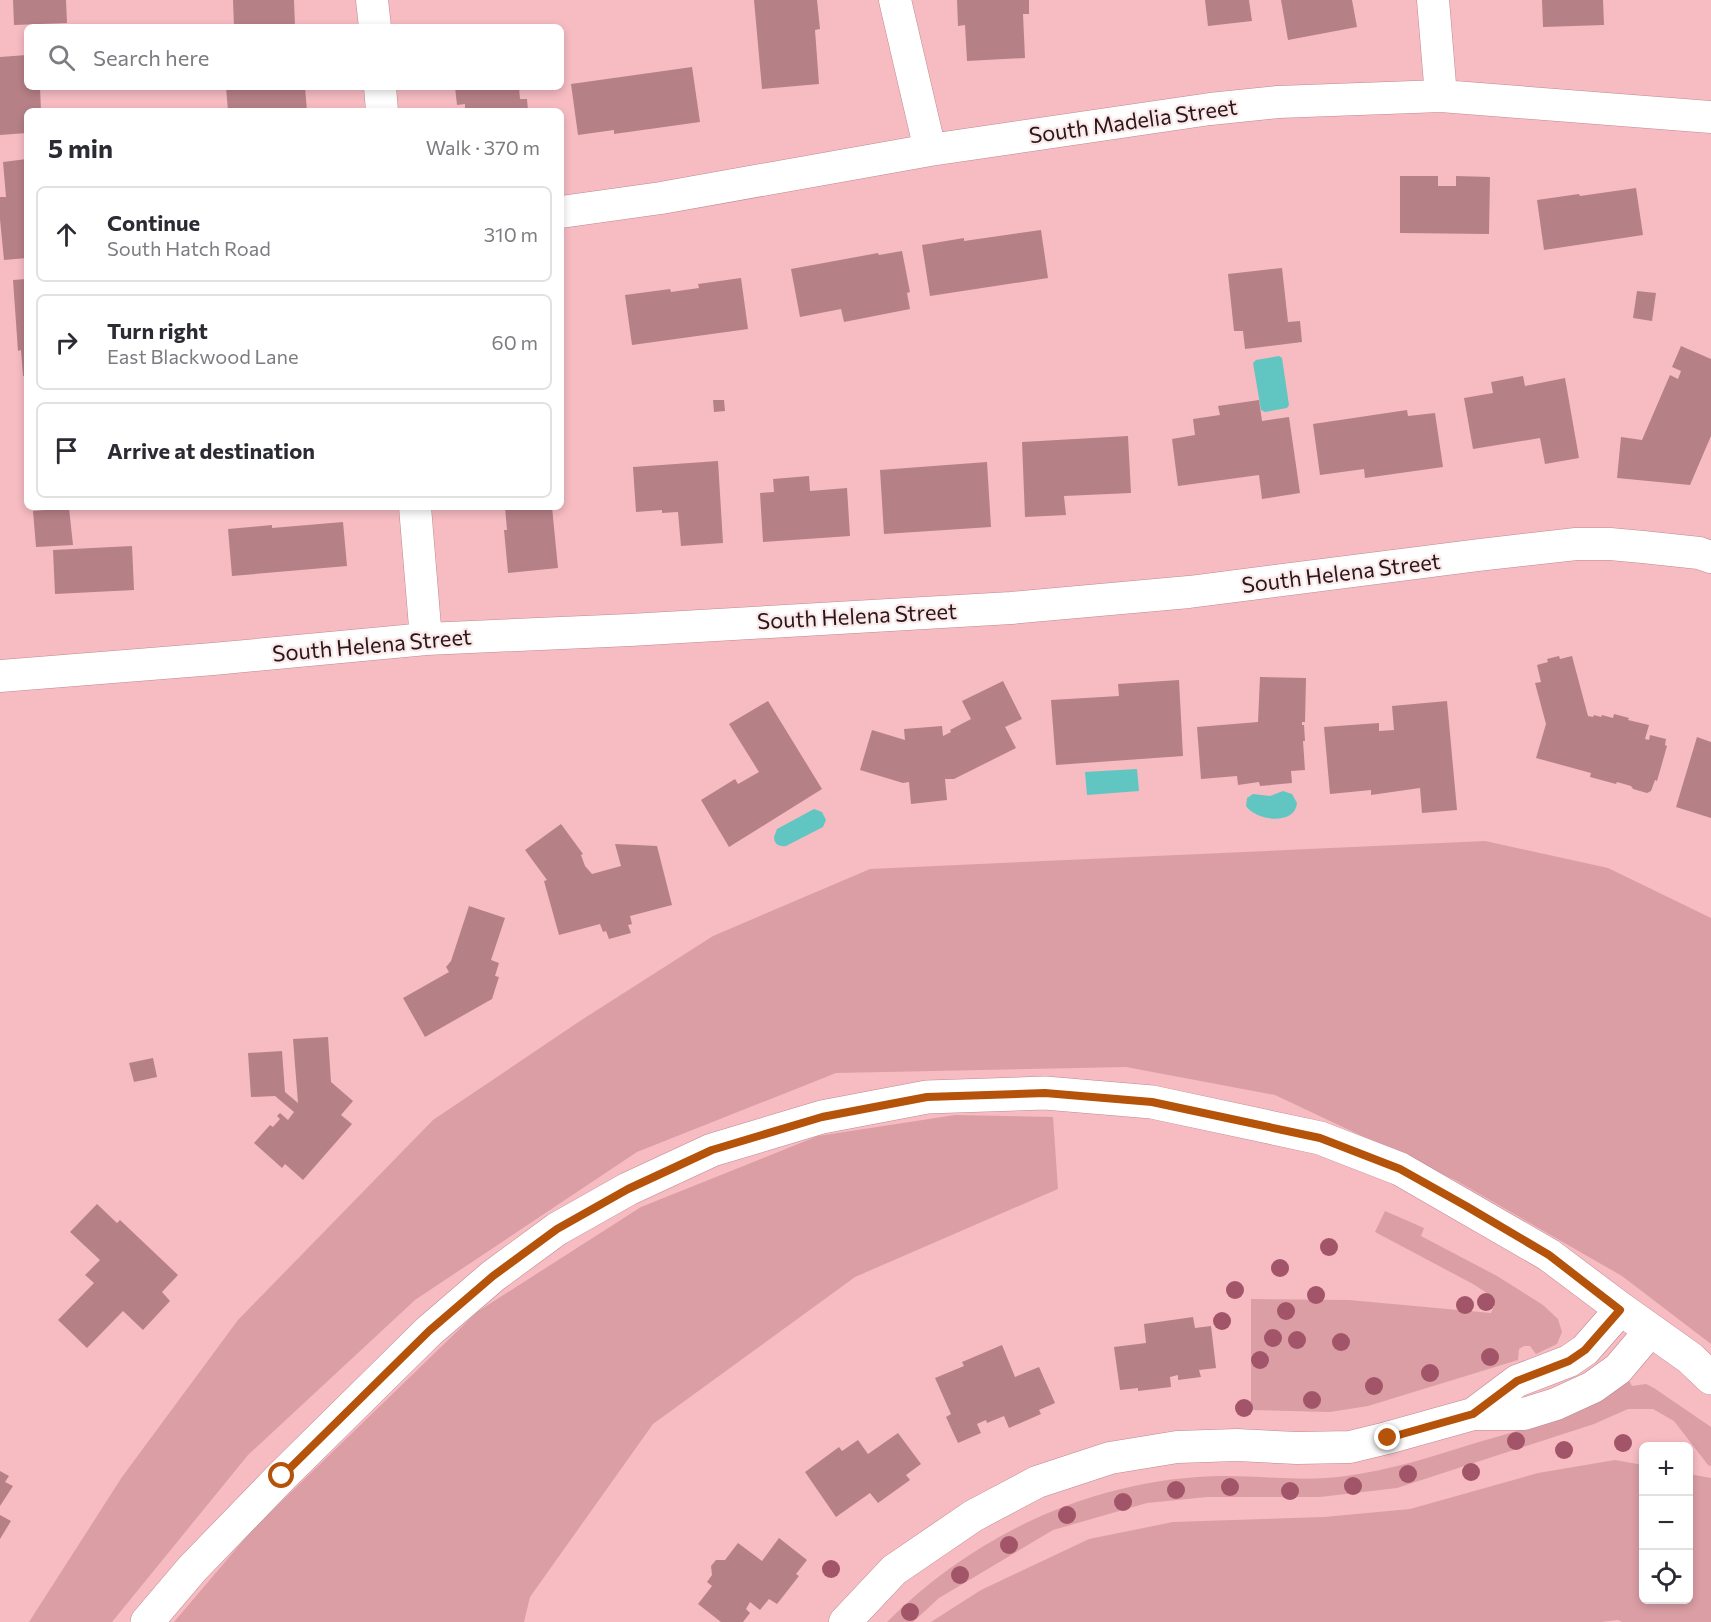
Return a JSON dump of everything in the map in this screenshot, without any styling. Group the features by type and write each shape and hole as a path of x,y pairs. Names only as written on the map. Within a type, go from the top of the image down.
{"main road":[{"path":"147,1622 192,1569 282,1476 429,1331 493,1276 557,1229 628,1189 712,1150 822,1117 927,1097 1045,1093 1152,1102 1320,1138 1400,1169 1549,1255 1620,1310 1690,1358 1711,1378"}],"street":[{"path":"372,0 375,24"},
{"path":"895,0 930,150"},
{"path":"1433,0 1441,96"},
{"path":"380,90 382,108"},
{"name":"South Madelia Street","path":"564,212 661,198 930,150 1221,108 1327,99 1441,96 1711,117"},
{"path":"415,510 426,639"},
{"name":"South Helena Street","path":"0,676 426,639 630,630 1011,608 1189,592 1576,544 1643,547 1699,553 1711,557"},
{"path":"1473,1414 1517,1381 1569,1361 1585,1350 1620,1310"},
{"path":"845,1622 894,1570 973,1516 1037,1482 1110,1458 1177,1447 1237,1445 1297,1448 1350,1447 1473,1414 1524,1414 1556,1404 1593,1388 1618,1369 1651,1330"}],"shaded area":[{"path":"1485,841 1608,868 1711,918 1711,1344 1622,1276 1455,1180 1275,1095 1126,1067 836,1073 637,1152 415,1300 248,1455 112,1622 29,1622 122,1477 238,1320 433,1120 580,1021 713,936 870,869"},
{"path":"955,1115 1053,1117 1058,1189 855,1277 653,1424 530,1597 524,1622 174,1622 253,1529 477,1312 641,1207 818,1136"},
{"path":"1385,1211 1424,1228 1421,1236 1497,1276 1543,1305 1558,1319 1562,1332 1557,1344 1536,1354 1530,1346 1524,1346 1519,1349 1518,1360 1368,1406 1330,1412 1251,1410 1251,1299 1349,1300 1491,1313 1494,1306 1490,1295 1375,1232"},
{"path":"1628,1379 1632,1386 1646,1384 1711,1427 1711,1466 1674,1421 1653,1409 1628,1409 1594,1424 1397,1488 1320,1497 1207,1497 1147,1503 1053,1530 939,1598 913,1622 887,1622 922,1590 959,1562 999,1537 1041,1516 1085,1499 1131,1487 1177,1479 1224,1476 1315,1479 1346,1476 1423,1459 1530,1426 1573,1408"},
{"path":"1615,1460 1639,1464 1639,1604 1693,1604 1693,1475 1711,1478 1711,1622 1622,1622 1618,1620 1601,1622 931,1622 981,1590 1089,1539 1173,1522 1324,1517 1410,1509 1538,1473"}],"water":[{"path":"1279,356 1282,358 1289,405 1287,408 1265,412 1261,410 1253,363 1256,360"},
{"path":"1137,769 1139,791 1087,795 1085,772"},
{"path":"1283,791 1292,794 1297,803 1295,810 1283,818 1266,818 1246,806 1247,798 1253,794 1270,796"},
{"path":"814,809 822,812 826,820 823,827 786,846 776,843 774,837 777,829"}],"building":[{"path":"13,0 66,0 67,23 14,25"},
{"path":"233,0 294,0 295,24 234,24"},
{"path":"754,0 817,0 820,29 815,30 819,84 762,89"},
{"path":"957,0 1029,0 1029,14 1023,14 1025,58 967,61 965,25 958,26"},
{"path":"1205,0 1249,0 1252,21 1208,26"},
{"path":"1281,0 1352,0 1357,27 1288,40"},
{"path":"1542,0 1603,0 1604,25 1543,27"},
{"path":"24,55 24,90 40,90 41,108 24,108 24,133 0,135 0,57"},
{"path":"692,67 700,122 614,134 614,130 578,135 571,84"},
{"path":"226,90 305,90 307,108 228,108"},
{"path":"455,90 519,90 520,99 527,99 528,108 465,108 465,104 457,105"},
{"path":"24,159 24,258 4,260 0,219 0,197 6,197 3,162"},
{"path":"1400,176 1438,176 1438,186 1456,186 1456,176 1490,177 1489,234 1400,233"},
{"path":"1636,188 1643,235 1544,250 1537,200"},
{"path":"1041,230 1048,278 930,296 922,245"},
{"path":"902,251 910,292 907,293 910,309 844,322 841,309 800,317 791,269 878,253 879,255"},
{"path":"1282,268 1288,322 1300,321 1302,342 1245,349 1243,331 1234,331 1228,274"},
{"path":"741,278 748,329 632,345 625,295 699,288 698,284"},
{"path":"24,279 23,376 21,350 18,351 13,280"},
{"path":"1637,291 1656,293 1652,321 1633,318"},
{"path":"1681,346 1711,359 1711,436 1690,485 1617,478 1621,437 1642,440 1670,375 1678,379 1681,371 1672,367"},
{"path":"1523,376 1525,386 1565,378 1579,458 1545,464 1540,438 1473,449 1464,398 1493,393 1491,382"},
{"path":"713,400 724,400 725,411 714,412"},
{"path":"1259,400 1262,421 1289,417 1300,493 1262,499 1259,475 1178,486 1172,439 1195,435 1193,419 1220,415 1218,406"},
{"path":"1407,410 1408,416 1435,413 1443,467 1365,478 1364,469 1320,475 1313,424"},
{"path":"1128,436 1131,493 1064,496 1066,515 1025,517 1022,442"},
{"path":"718,461 723,543 681,546 678,512 662,513 662,510 636,512 633,467"},
{"path":"987,462 991,527 884,534 880,470"},
{"path":"809,476 810,491 847,488 850,536 763,542 760,493 774,492 773,479"},
{"path":"69,510 73,545 36,547 33,511"},
{"path":"505,510 552,510 558,568 508,573 504,530 507,530"},
{"path":"343,522 347,566 232,576 228,529"},
{"path":"132,546 134,590 55,594 53,550"},
{"path":"1559,656 1560,659 1572,656 1588,716 1601,717 1602,715 1613,718 1614,714 1629,718 1628,720 1649,725 1645,739 1649,740 1650,735 1666,739 1665,745 1667,746 1657,781 1655,780 1651,791 1647,793 1617,782 1616,784 1590,777 1591,773 1536,758 1546,724 1535,683 1541,682 1537,665"},
{"path":"1260,677 1306,678 1305,722 1302,722 1305,741 1303,741 1305,770 1291,771 1292,783 1260,786 1259,782 1238,785 1237,776 1201,779 1197,727 1258,722"},
{"path":"1179,680 1183,756 1056,765 1051,700 1119,696 1118,684"},
{"path":"1003,681 1022,719 1005,727 1016,748 954,779 945,779 947,800 911,804 909,782 903,783 860,770 872,730 905,740 904,729 942,726 943,736 971,719 962,701"},
{"path":"768,701 822,789 729,847 701,800 735,779 738,784 759,772 729,724"},
{"path":"1447,701 1457,810 1422,813 1420,788 1371,795 1371,790 1330,794 1324,727 1379,723 1379,731 1394,730 1392,706"},
{"path":"1697,737 1711,742 1711,818 1676,807"},
{"path":"561,824 583,854 581,855 585,866 592,874 621,866 615,844 657,846 672,905 630,916 632,924 628,925 631,933 609,939 600,924 559,935 544,881 547,880 525,850"},
{"path":"469,906 505,918 491,960 499,963 495,976 499,977 492,999 425,1037 403,998 449,972 446,967 451,961"},
{"path":"328,1037 331,1082 353,1101 341,1115 352,1124 303,1180 285,1164 282,1168 254,1143 270,1125 273,1127 280,1119 277,1116 280,1113 288,1120 294,1112 275,1096 251,1097 248,1053 282,1051 285,1092 298,1103 293,1039"},
{"path":"153,1058 157,1077 134,1082 129,1063"},
{"path":"97,1204 117,1223 120,1220 178,1275 162,1292 170,1301 143,1330 123,1311 87,1348 58,1320 94,1283 85,1275 100,1260 70,1232"},
{"path":"1193,1317 1195,1328 1211,1326 1216,1368 1199,1370 1201,1377 1178,1380 1178,1375 1170,1377 1171,1387 1138,1391 1138,1388 1120,1390 1114,1347 1146,1343 1144,1324"},
{"path":"1002,1345 1015,1377 1039,1367 1055,1403 1039,1410 1041,1414 1009,1428 1004,1416 987,1423 986,1420 977,1424 981,1433 958,1443 946,1417 951,1414 935,1378 964,1366 962,1362"},
{"path":"898,1433 921,1464 906,1475 910,1480 878,1503 870,1493 836,1517 805,1472 839,1447 842,1451 858,1440 868,1454"},
{"path":"0,1471 9,1476 5,1482 13,1486 0,1506"},
{"path":"0,1515 11,1521 0,1539"},
{"path":"779,1538 807,1560 796,1574 799,1576 777,1604 769,1599 760,1610 750,1602 746,1609 750,1613 743,1622 721,1622 698,1604 712,1586 707,1582 712,1575 711,1566 716,1560 725,1560 738,1543 762,1561"}],"route":[{"path":"282,1476 429,1331 493,1276 557,1229 628,1189 712,1150 822,1117 927,1097 1045,1093 1152,1102 1320,1138 1400,1169 1466,1206 1549,1255 1620,1310 1585,1350 1569,1361 1517,1381 1473,1414 1388,1438"}]}
